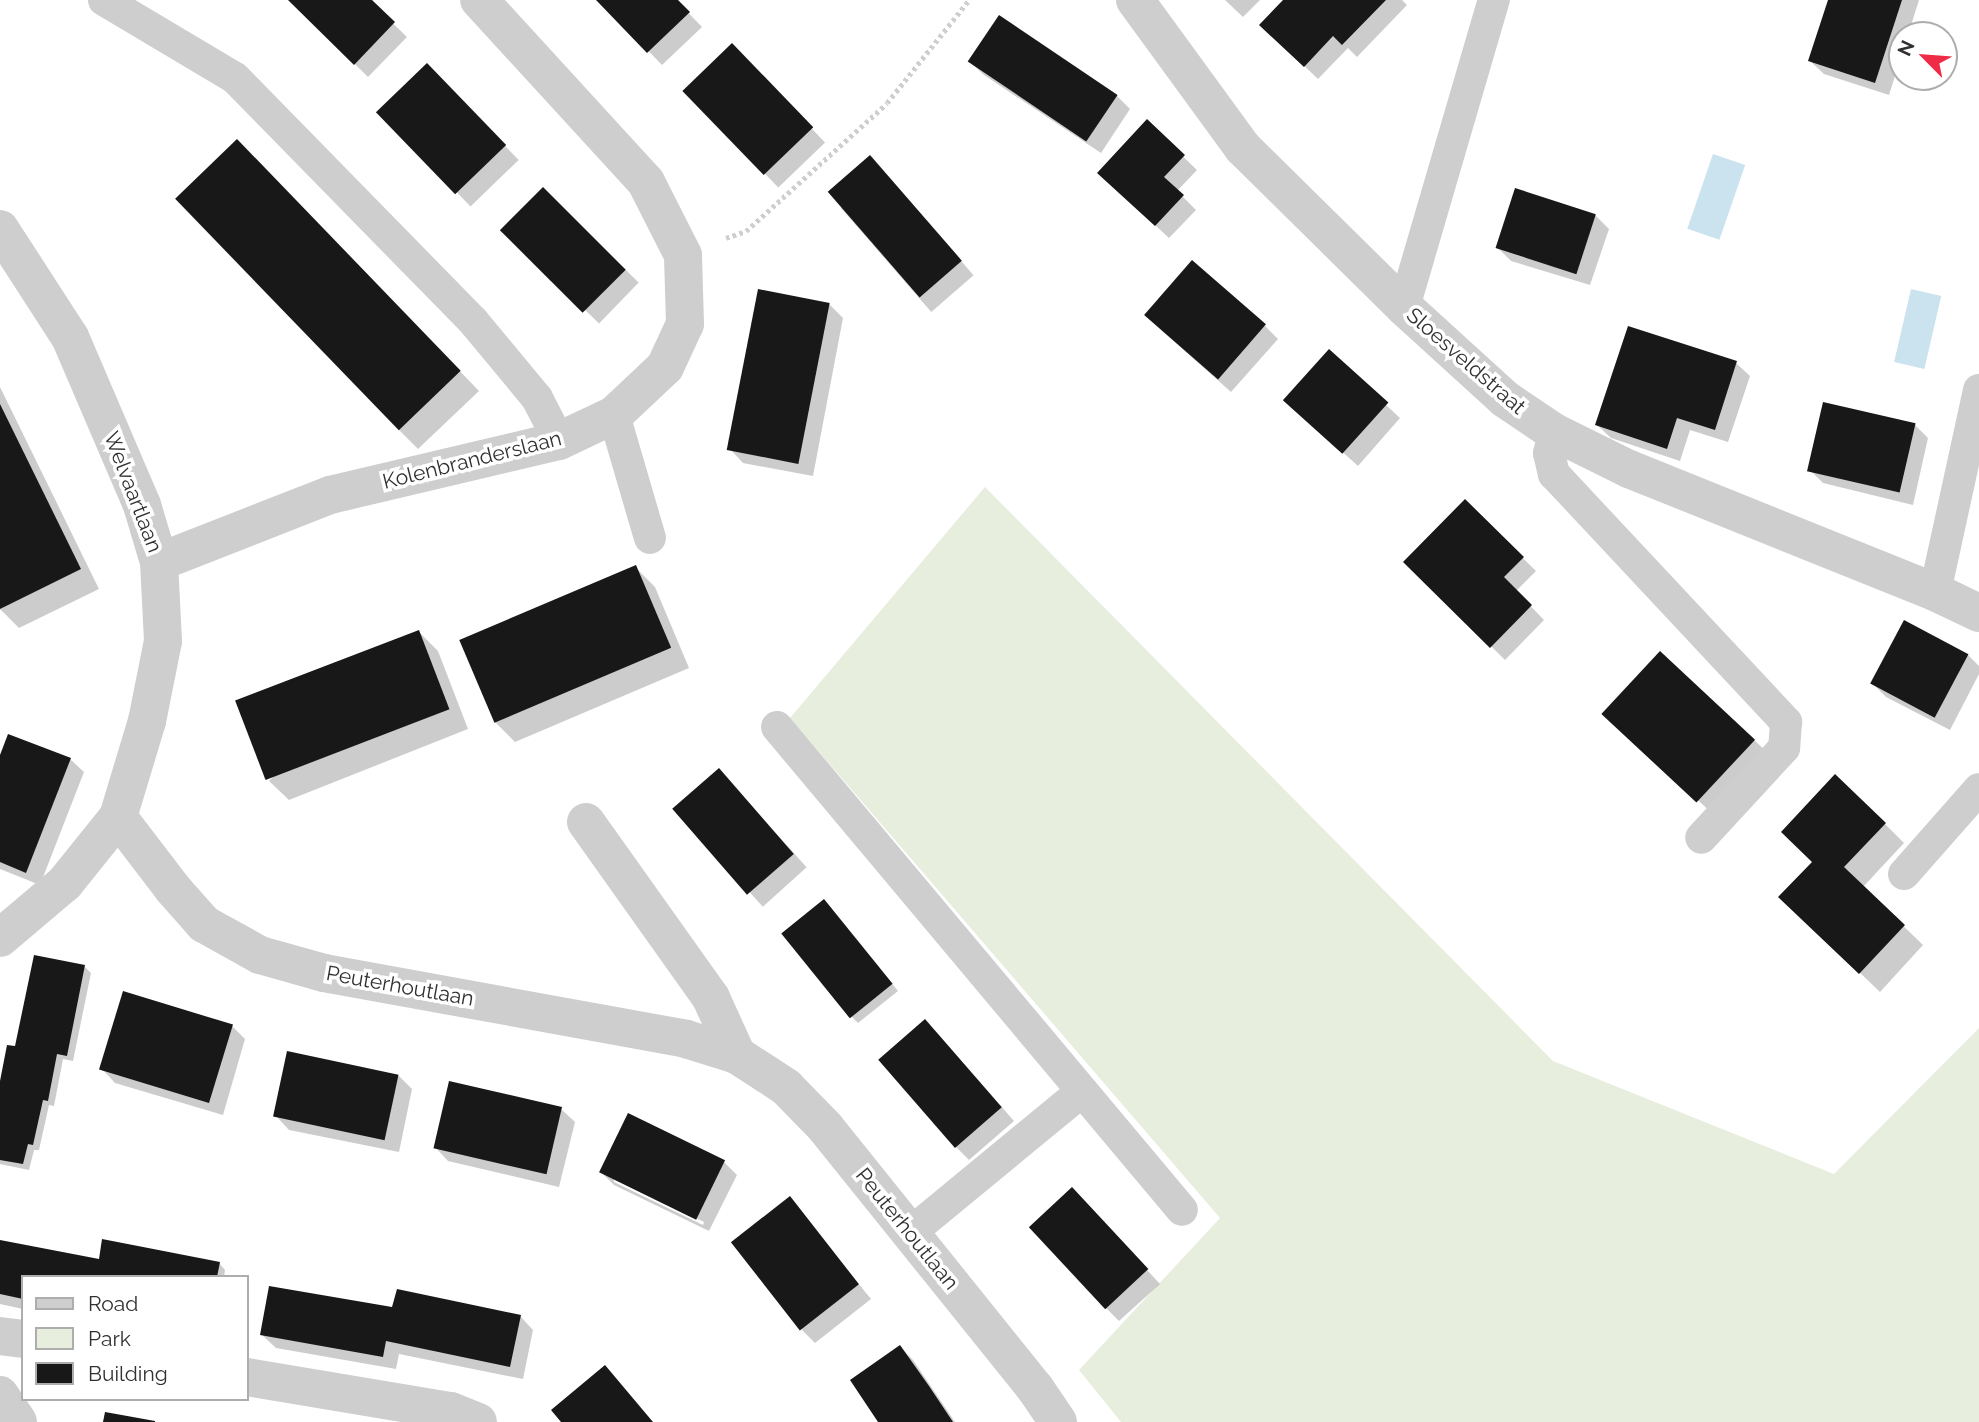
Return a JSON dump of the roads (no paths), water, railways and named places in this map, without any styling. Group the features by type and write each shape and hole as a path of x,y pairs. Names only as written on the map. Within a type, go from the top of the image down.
{"street":[{"name":"Kolenbranderslaan","path":"159,562 330,495 559,441 614,415 665,367 685,324 683,255 646,182 479,0"},
{"name":"Sloesveldstraat","path":"1135,0 1243,148 1404,307 1505,399 1554,432 1629,469 1935,592 1979,613"},
{"name":"Welvaartlaan","path":"0,229 70,337 142,505 159,562 163,641 146,721 118,817 65,883 0,938"},
{"name":"Peuterhoutlaan","path":"118,817 173,889 204,923 260,955 324,973 686,1039 737,1055 786,1087 825,1127 1035,1388 1058,1422"},
{"path":"586,822 711,998 737,1055"},
{"path":"0,1336 21,1339"},
{"path":"248,1377 451,1411 478,1422"},
{"path":"0,1395 18,1422"}],"lane":[{"path":"104,0 235,78 473,321 537,398 559,441"},
{"path":"1404,307 1494,0"},
{"path":"1935,592 1979,390"},
{"path":"614,415 650,538"},
{"path":"1554,432 1549,453 1554,474 1786,722 1784,748 1701,838"},
{"path":"777,727 1182,1210"},
{"path":"1904,874 1979,789"},
{"path":"910,1233 1081,1092"}],"water":[{"path":"1713,154 1745,165 1719,240 1687,229"},
{"path":"1911,289 1941,296 1924,369 1894,362"}]}
